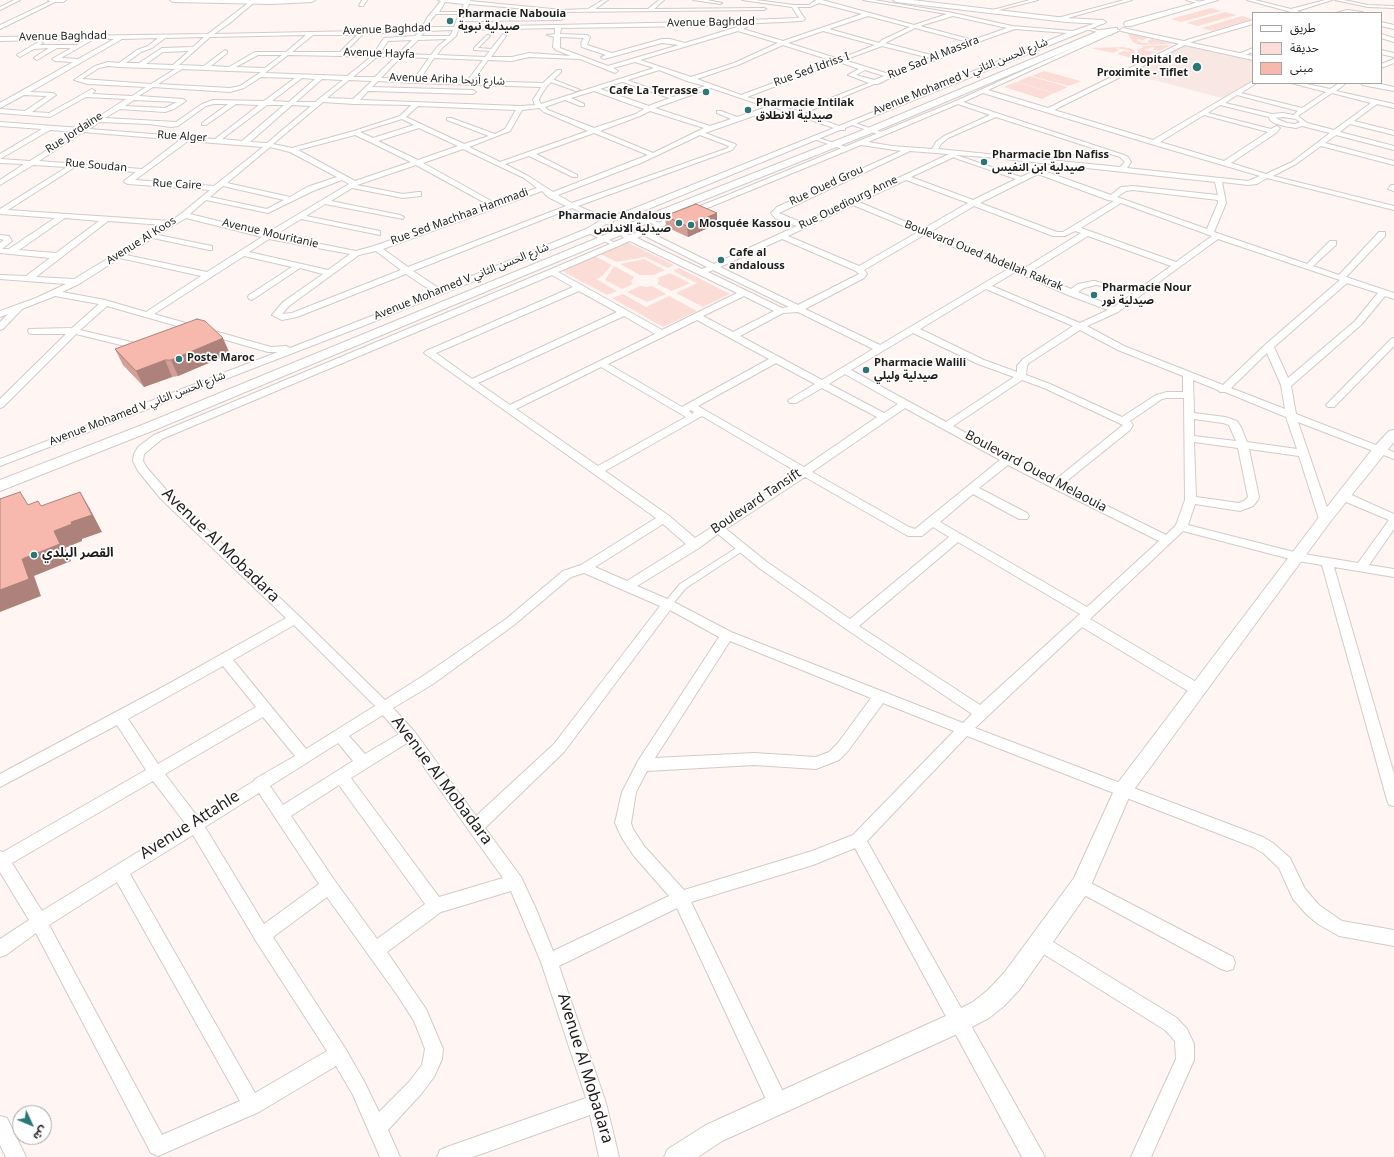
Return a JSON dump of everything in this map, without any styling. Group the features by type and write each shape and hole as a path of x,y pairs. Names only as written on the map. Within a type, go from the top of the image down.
{"main road":[{"path":"53,0 63,0"},
{"path":"173,0 312,0"},
{"path":"896,0 1109,26"},
{"path":"0,476 280,364 305,359 616,230 640,215 849,136 1109,26 1166,13 1204,1"},
{"path":"0,486 90,451 280,364"}],"street":[{"path":"1,8 18,0"},
{"path":"0,27 53,0"},
{"path":"361,5 365,0"},
{"path":"440,0 468,1 508,7 562,11 693,10 795,7 810,6 819,1 973,42"},
{"path":"354,102 417,38 429,19 444,0"},
{"path":"505,19 511,0"},
{"path":"589,11 606,0"},
{"path":"649,10 662,0"},
{"path":"698,24 692,7 695,0 751,7"},
{"path":"744,0 795,7"},
{"path":"865,0 953,14 1012,28"},
{"path":"991,11 1036,0"},
{"path":"1057,19 1130,0"},
{"path":"1188,0 1204,1"},
{"path":"1241,0 1289,12 1330,0"},
{"path":"1249,0 1289,12"},
{"path":"1337,0 1368,6 1394,7"},
{"path":"174,67 193,49 253,1"},
{"path":"415,81 440,47 452,37 457,29 459,20 468,1"},
{"path":"716,2 718,9"},
{"path":"835,5 846,2"},
{"path":"621,10 630,4"},
{"path":"689,80 736,64 783,42 889,4"},
{"name":"Avenue Baghdad","path":"0,39 361,33 424,29 757,23 798,21 802,19 795,7"},
{"path":"621,10 622,18"},
{"path":"562,11 559,18 556,48 578,58 632,77"},
{"path":"435,13 478,12"},
{"path":"1342,12 1354,12"},
{"path":"727,15 771,14 774,22"},
{"name":"Rue Sed Idriss I","path":"740,97 881,45 884,41 916,26 953,14"},
{"path":"459,20 566,18"},
{"path":"0,20 15,20"},
{"path":"1048,111 1187,42 1252,22"},
{"path":"608,68 757,23"},
{"path":"1382,24 1394,27"},
{"path":"998,25 1019,26"},
{"name":"Rue Sad Al Massira","path":"799,114 892,77 973,42 1012,28 1019,26 1074,32"},
{"path":"55,293 105,303 147,315 280,364 305,359 552,272 616,230 659,225 849,136 882,134 984,91 1109,26 1242,54 1252,58"},
{"name":"Avenue Mohamed V شارع الحسن الثاني","path":"305,359 439,292 616,230 640,215 816,138 849,136 1074,32 1109,26"},
{"path":"738,29 892,77"},
{"path":"822,29 937,58"},
{"path":"341,54 361,33"},
{"path":"0,112 52,114 106,83 190,88 239,88 263,72 311,34"},
{"path":"543,35 585,36 587,37 584,46 612,55"},
{"path":"1382,35 1394,38"},
{"path":"0,106 122,36"},
{"path":"119,65 139,51 150,47 164,36"},
{"path":"488,36 475,49 492,50"},
{"path":"469,82 503,36"},
{"path":"481,37 510,36"},
{"path":"80,61 55,59 94,37"},
{"path":"417,38 460,37"},
{"path":"20,55 47,38"},
{"name":"Avenue Al Koos","path":"0,314 55,293 173,224 270,145 273,140 376,55 386,39 417,38"},
{"path":"590,62 662,41 670,41 685,45"},
{"path":"37,58 56,46"},
{"path":"34,47 78,46"},
{"path":"140,65 162,50 193,49"},
{"path":"1242,54 1252,50"},
{"path":"205,68 225,52"},
{"path":"801,57 814,52"},
{"path":"1382,52 1394,55"},
{"name":"Avenue Hayfa","path":"230,69 257,53 399,55 432,58 512,59 529,55 578,58"},
{"path":"1242,54 1252,54"},
{"path":"635,60 849,136 892,148 952,154 986,154 1054,163 1248,183 1254,182 1294,163 1376,102"},
{"path":"1382,66 1392,63"},
{"name":"Avenue Ariha شارع أريحا","path":"106,83 78,80 97,67 103,65 140,65 230,69 301,76 545,85"},
{"path":"121,84 148,66"},
{"name":"Rue Jordaine","path":"0,183 181,67"},
{"path":"865,68 851,74 876,83"},
{"path":"98,120 132,121 175,125 206,103 235,102 354,102 520,108 540,106 658,69"},
{"path":"559,71 545,85 536,100 540,106 546,111 653,155"},
{"path":"217,140 301,76"},
{"path":"244,143 322,76"},
{"path":"550,80 578,90"},
{"path":"622,80 674,98"},
{"path":"439,91 447,82"},
{"path":"1153,143 1252,83"},
{"path":"1382,83 1394,86"},
{"path":"1298,84 1394,106"},
{"path":"1293,116 1342,84"},
{"path":"1370,84 1394,89"},
{"path":"500,164 638,115 648,108 674,98 709,87"},
{"path":"174,100 190,88"},
{"path":"367,89 473,92"},
{"path":"595,89 710,128"},
{"path":"984,91 1266,176 1339,193 1394,208"},
{"path":"24,93 53,95 26,113"},
{"path":"1236,93 1303,110"},
{"path":"86,95 183,101 169,109 117,108"},
{"path":"565,98 582,105"},
{"path":"204,124 235,102"},
{"path":"958,102 1122,156 1126,158 1128,162 1122,170"},
{"path":"1220,103 1272,116 1293,116 1303,121 1302,124"},
{"path":"292,150 357,132 402,117 415,105"},
{"path":"551,195 617,171 710,128 766,107 776,106 799,114 849,136 892,148"},
{"path":"147,315 268,236 352,185 495,136 508,130 520,108"},
{"path":"132,121 149,109"},
{"path":"719,112 736,119"},
{"path":"1202,113 1274,132"},
{"path":"18,126 39,114"},
{"path":"934,152 938,143 946,137 995,115"},
{"path":"1272,116 1273,120 1281,124 1291,126 1302,124 1394,148"},
{"path":"402,117 418,126 465,146 526,177 551,195 616,230 781,312"},
{"path":"449,118 495,136"},
{"path":"1348,122 1394,133"},
{"name":"Rue Alger","path":"0,124 270,145 292,150 352,185 403,196 418,194"},
{"path":"1226,163 1274,132 1281,124"},
{"path":"372,141 418,126"},
{"path":"0,157 48,128"},
{"path":"357,132 372,141 416,162 496,206"},
{"path":"356,253 286,304 276,315 282,318 288,317 571,206 730,149 733,145 700,133"},
{"path":"122,169 128,182 186,139"},
{"path":"1321,144 1394,163"},
{"name":"Rue Oued Grou","path":"804,226 778,216 775,213 780,209 909,149"},
{"path":"529,153 576,176"},
{"path":"952,154 1021,179"},
{"name":"Rue Ouediourg Anne","path":"702,272 804,226 952,154"},
{"name":"Rue Soudan","path":"0,161 32,162 144,171"},
{"path":"859,270 974,203 1054,163"},
{"path":"0,212 74,165"},
{"path":"1038,171 1119,201 1394,296"},
{"path":"904,177 1053,233 1062,234 1119,201"},
{"path":"205,198 268,211 310,188 342,178"},
{"path":"1021,377 1022,366 1026,361 1080,326 1115,310 1176,265 1214,233 1222,198 1218,179"},
{"name":"Rue Caire","path":"128,182 219,186 291,199"},
{"name":"Rue Sed Machhaa Hammadi","path":"356,253 377,248 543,188"},
{"path":"1111,198 1124,190 1133,188 1222,198"},
{"path":"324,202 400,218"},
{"name":"Boulevard Oued Abdellah Rakrak","path":"851,202 923,233 1115,310"},
{"path":"0,212 173,224"},
{"name":"Avenue Mouritanie","path":"185,215 268,236 356,253"},
{"path":"640,215 659,225"},
{"path":"11,252 63,216"},
{"path":"300,217 377,233"},
{"path":"29,278 106,219"},
{"path":"1074,228 1176,265"},
{"path":"616,230 714,267 880,349"},
{"path":"793,401 986,286 1019,271 1087,233"},
{"path":"1224,390 1269,346 1343,279 1382,234"},
{"path":"153,236 209,248"},
{"path":"733,336 781,312 798,309 858,280 862,274 859,270 782,236"},
{"path":"0,237 6,238 8,241 0,246"},
{"path":"1308,267 1334,243"},
{"path":"377,248 439,292"},
{"path":"0,251 59,256"},
{"path":"243,253 330,273"},
{"path":"120,256 209,275"},
{"path":"252,297 298,266"},
{"path":"552,272 580,286 662,334"},
{"path":"0,277 76,282"},
{"path":"1071,293 1081,286 1093,283 1140,292"},
{"path":"580,286 429,353 664,518 694,545"},
{"path":"986,286 1080,326 1121,348 1224,390 1387,453"},
{"path":"1286,386 1358,323 1383,292"},
{"path":"509,409 744,293"},
{"path":"0,405 74,331 105,303"},
{"path":"0,327 19,308"},
{"path":"472,382 626,312"},
{"path":"698,317 884,417"},
{"path":"912,329 982,362 1047,386 1123,421 1128,426 1055,484"},
{"path":"32,332 74,331 148,348"},
{"path":"1331,405 1394,341"},
{"path":"1269,346 1286,386 1291,416 1325,520"},
{"path":"682,411 776,359"},
{"name":"Avenue Mohamed V شارع الحسن الثاني","path":"0,463 280,364"},
{"name":"Avenue Al Mobadara","path":"280,364 149,443 142,449 138,461 148,478 187,518 295,619 384,707 409,735 515,882 528,909 549,962 597,1103 609,1157"},
{"path":"602,364 693,418"},
{"name":"Boulevard Oued Melaouia","path":"844,370 1008,460 1167,540"},
{"path":"549,962 681,898 813,858 858,840 981,713 1181,527 1191,500 1188,375"},
{"path":"947,426 1021,377"},
{"path":"0,394 11,394"},
{"path":"1123,421 1159,398 1167,395 1188,395"},
{"name":"Boulevard Tansift","path":"628,586 694,545 905,403"},
{"path":"691,406 912,533 920,532 1008,460"},
{"path":"597,471 702,412"},
{"path":"1188,415 1225,420 1233,423 1243,445 1254,497 1249,503 1240,507 1191,500"},
{"path":"676,1157 714,1133 779,1105 958,1022 981,1010 1012,982 1081,886 1123,790 1343,496 1387,453 1394,434"},
{"path":"1189,438 1303,453"},
{"path":"972,489 1023,516"},
{"path":"1343,496 1394,520 1361,568"},
{"name":"Avenue Attahle","path":"0,949 39,922 456,661 510,622 568,574 584,568 664,518"},
{"path":"932,522 1085,617 1198,690"},
{"path":"1181,527 1298,557 1361,568 1393,576"},
{"path":"719,528 741,548 850,626 981,713"},
{"path":"850,626 957,537"},
{"path":"475,827 559,748 683,586 741,548"},
{"path":"1327,562 1394,800"},
{"path":"584,568 668,604 728,636 966,730 1258,842 1277,855 1285,863 1299,894 1313,910 1324,919 1339,928 1394,938"},
{"path":"0,781 120,717 295,619"},
{"path":"728,636 643,765 629,792 623,823 627,833 639,851 681,898 779,1105"},
{"path":"224,659 304,757"},
{"path":"643,765 754,759 816,762 826,760 834,756 843,747 880,696"},
{"path":"264,709 1,860 39,922 158,1146 252,1105 339,1054"},
{"path":"120,717 155,772 195,825 262,934 339,1054 359,1089 390,1157"},
{"path":"339,735 363,762"},
{"path":"282,814 363,762 409,735"},
{"path":"341,776 436,906"},
{"path":"260,784 282,814 329,886 376,950 420,1015 434,1049 428,1071 415,1088 377,1128"},
{"path":"858,840 1030,1152 1035,1157"},
{"path":"120,872 252,1105"},
{"path":"376,950 436,906 515,882"},
{"path":"262,934 329,886"},
{"path":"1081,886 1227,963"},
{"path":"1040,942 1171,1024 1181,1035 1185,1044 1185,1060 1141,1157"},
{"path":"447,1157 597,1103"},
{"path":"0,1125 16,1157"}],"shaded area":[{"name":"Hopital de Proximite - Tiflet","path":"1186,45 1252,61 1252,81 1222,98 1127,73"}],"green space":[{"path":"1211,8 1221,11 1181,22 1171,19"},
{"path":"1225,12 1237,15 1198,26 1186,23"},
{"path":"1242,16 1252,19 1212,31 1202,28"},
{"path":"1127,33 1148,38 1143,40 1137,39 1143,43 1150,43 1147,41 1152,39 1174,44 1141,45 1134,43"},
{"path":"1171,45 1159,51 1153,50 1154,47 1143,50 1156,52 1142,59 1137,49 1143,48 1142,46"},
{"path":"1123,47 1133,49 1140,60 1117,54 1123,51 1129,52 1128,50 1115,48 1119,50 1113,53 1091,48"},
{"path":"1044,71 1081,81 1069,86 1032,76"},
{"path":"1030,76 1068,87 1055,93 1017,82"},
{"path":"1016,82 1054,93 1042,99 1004,87"},
{"path":"627,242 674,265 668,268 645,257 617,262 600,254"},
{"path":"595,256 612,265 602,276 596,279 617,291 607,295 562,271"},
{"path":"644,259 665,270 654,275 640,275 620,264"},
{"path":"614,266 634,277 631,281 633,284 622,289 605,280"},
{"path":"679,268 730,294 703,307 676,293 697,283 673,271"},
{"path":"670,273 690,283 672,291 657,284 659,281 658,278"},
{"path":"640,286 652,286 666,294 647,302 627,292"},
{"path":"623,294 646,307 669,296 697,311 663,327 612,298"}],"building":[{"path":"696,204 717,213 687,226 665,216"},
{"path":"197,319 205,321 223,338 171,360 165,360 136,371 115,349"},
{"path":"20,492 28,505 38,501 41,506 80,492 92,515 71,522 72,524 54,531 60,544 22,559 29,579 0,590 0,499"}],"place":[{"name":"Pharmacie Nabouia صيدلية نبوية","path":"450,21"},
{"name":"Hopital de Proximite - Tiflet","path":"1197,67"},
{"name":"Cafe La Terrasse","path":"706,92"},
{"name":"Pharmacie Intilak صيدلية الانطلاق","path":"748,110"},
{"name":"Pharmacie Ibn Nafiss صيدلية ابن النفيس","path":"984,162"},
{"name":"Pharmacie Andalous صيدلية الاندلس","path":"679,223"},
{"name":"Mosquée Kassou","path":"691,225"},
{"name":"Cafe al andalouss","path":"721,260"},
{"name":"Pharmacie Nour صيدلية نور","path":"1094,295"},
{"name":"Poste Maroc","path":"179,359"},
{"name":"Pharmacie Walili صيدلية وليلي","path":"866,370"},
{"name":"القصر البلدي","path":"34,555"}]}
